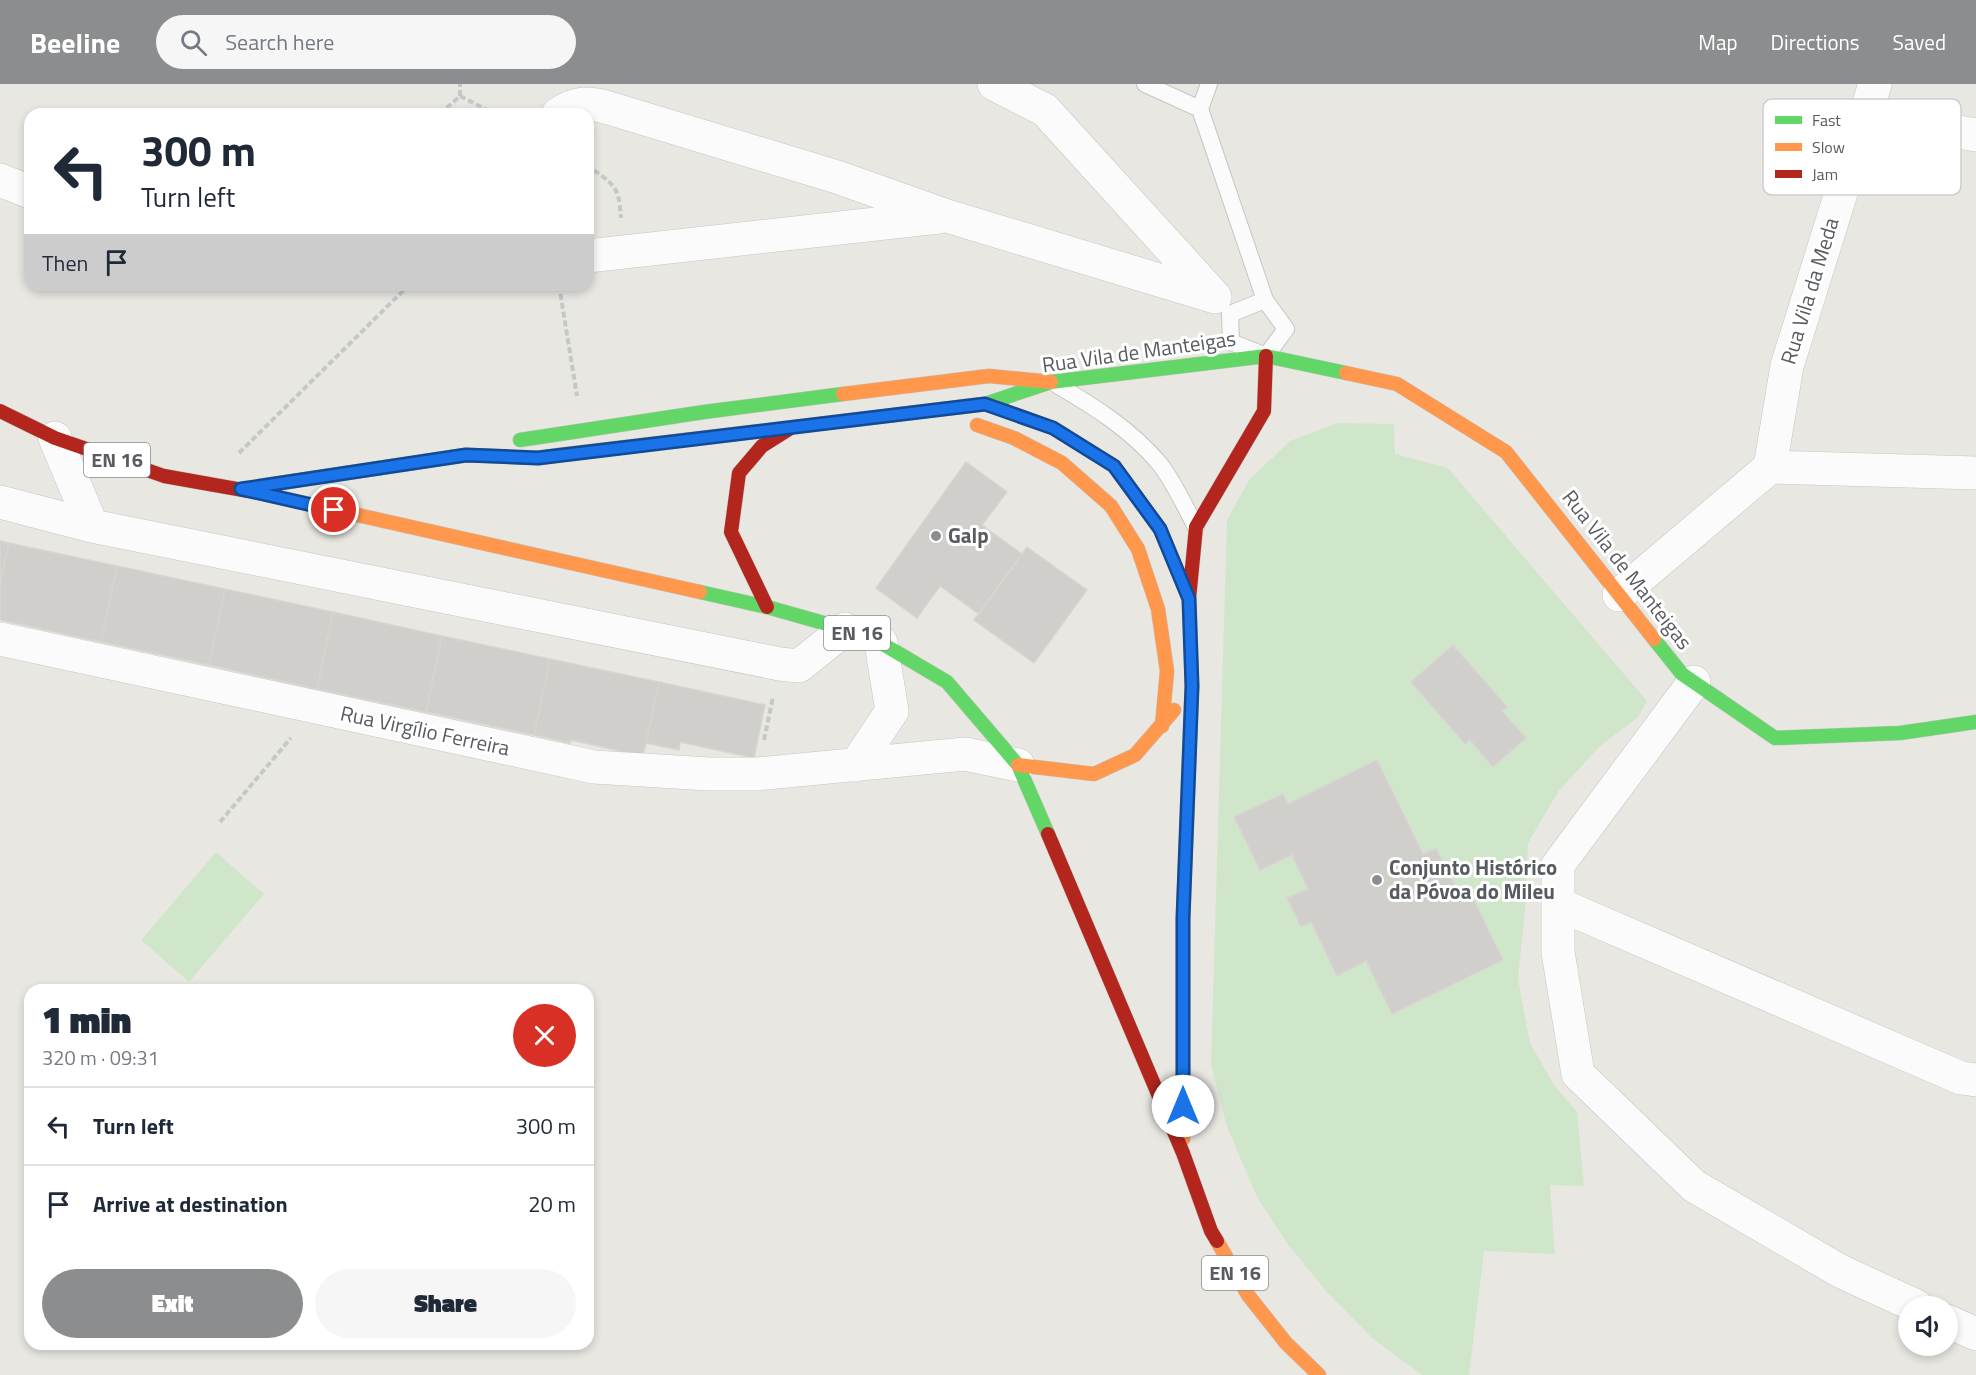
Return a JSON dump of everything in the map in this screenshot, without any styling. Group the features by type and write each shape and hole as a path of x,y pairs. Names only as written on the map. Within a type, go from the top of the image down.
{"main road":[{"name":"Rua Vila de Manteigas","path":"1189,599 1196,527 1264,411 1266,356"},
{"name":"Rua Vila de Manteigas","path":"985,404 1051,382 1266,356 1397,384 1506,452 1682,674 1775,738 1900,733 1976,722"},
{"name":"EN 16","path":"241,489 466,455 537,436 582,429 989,376 1051,382"},
{"name":"EN 16","path":"466,455 538,458 985,404 1053,428 1114,466 1160,529 1189,599 1192,686 1183,918 1183,1153"},
{"name":"EN 16","path":"936,410 1014,438 1062,463 1111,506 1138,549 1158,609 1167,671 1162,726"},
{"name":"EN 16","path":"0,411 55,438 164,476 241,489 767,607 845,629 881,643 947,682 1018,765 1183,1153 1211,1232 1248,1295 1286,1343 1319,1375"},
{"path":"767,607 731,532 739,473 762,446 790,428"},
{"path":"1018,765 1094,774 1134,755 1162,726 1192,686"}],"street":[{"path":"994,84 1045,110 1223,306"},
{"name":"Rua Vila da Meda","path":"1870,99 1875,84"},
{"path":"568,108 583,103 609,108 837,177 947,216 1223,306"},
{"path":"1961,132 1976,135"},
{"path":"0,180 24,190"},
{"name":"Rua Vila da Meda","path":"1770,467 1787,366 1840,195"},
{"path":"594,255 947,216"},
{"path":"55,438 92,526"},
{"path":"1620,595 1770,467 1976,473"},
{"path":"0,502 92,526 780,664 799,666 845,629"},
{"name":"Rua Virgílio Ferreira","path":"0,639 594,767 709,774 757,774 965,754 1018,765"},
{"path":"856,765 892,711 881,643"},
{"path":"1694,682 1558,865 1558,952 1578,1074 1695,1186 1840,1271 1898,1298"},
{"path":"1558,904 1961,1078 1976,1080"},
{"path":"1958,1326 1976,1334"}],"lane":[{"path":"1145,84 1200,109"},
{"path":"1209,84 1200,109 1265,300 1286,329 1266,356 1231,342 1223,306 1265,300"},
{"path":"1051,382 1094,406 1123,428 1160,464 1196,527"}],"path":[{"path":"447,108 460,96 460,84"},
{"path":"460,96 483,108"},
{"path":"594,172 618,191 625,252"},
{"path":"208,483 403,291"},
{"path":"560,291 582,429"},
{"path":"757,774 780,664"},
{"path":"220,822 317,708"}],"green space":[{"path":"1338,423 1394,424 1395,454 1448,468 1647,701 1638,717 1599,747 1558,792 1528,843 1525,911 1518,979 1530,1043 1554,1085 1577,1112 1584,1186 1550,1185 1555,1254 1484,1251 1469,1375 1422,1375 1372,1338 1325,1290 1287,1243 1257,1197 1227,1127 1211,1065 1227,520 1249,480 1290,441"},
{"path":"216,852 264,894 189,982 141,940"}],"building":[{"path":"966,462 1007,492 982,525 1022,554 979,614 940,586 917,618 876,588"},
{"path":"0,541 9,543 0,583"},
{"path":"9,543 117,566 101,642 0,620 0,583"},
{"path":"1027,547 1087,590 1034,663 974,620"},
{"path":"117,566 225,589 209,665 101,642"},
{"path":"225,589 333,612 317,689 209,665"},
{"path":"333,612 442,636 426,712 317,689"},
{"path":"442,636 550,659 534,735 426,712"},
{"path":"1453,645 1507,707 1502,711 1526,738 1493,767 1470,740 1465,744 1411,682"},
{"path":"550,659 659,682 643,756 571,740 570,743 534,735"},
{"path":"659,682 765,705 754,758 680,742 679,750 646,743"},
{"name":"Conjunto Histórico da Póvoa do Mileu","path":"1377,760 1423,854 1436,848 1461,899 1471,894 1503,960 1392,1014 1366,961 1337,976 1311,922 1301,927 1287,898 1308,889 1292,855 1260,870 1234,817 1283,794 1288,804"}],"traffic: fast":[{"path":"985,404 1051,382 1266,356 1346,373"},
{"path":"520,440 843,394"},
{"path":"260,486 466,455 538,458 559,455"},
{"path":"700,592 767,607 845,629 881,643 947,682 1018,765 1048,834"},
{"path":"1654,639 1682,674 1775,738 1900,733 1976,722"}],"traffic: slow":[{"path":"1346,373 1397,384 1506,452 1654,639"},
{"path":"843,394 989,376 1051,382"},
{"path":"559,455 985,404 1000,409"},
{"path":"977,425 1014,438 1062,463 1111,506 1138,549 1158,609 1167,671 1162,726"},
{"path":"260,493 700,592"},
{"path":"1183,1139 1183,918 1192,686 1189,599 1184,586"},
{"path":"1018,765 1094,774 1135,755 1174,710"},
{"path":"1217,1241 1248,1295 1286,1343 1319,1375"}],"traffic: jam":[{"path":"1189,599 1196,527 1264,411 1266,356"},
{"path":"1000,409 1053,428 1114,466 1160,529 1184,586"},
{"path":"0,411 55,438 164,476 260,493"},
{"path":"767,607 731,532 739,473 762,446 789,429"},
{"path":"1048,834 1183,1153 1211,1231 1217,1241"}],"place":[{"name":"Galp","path":"936,536"},
{"name":"Conjunto Histórico da Póvoa do Mileu","path":"1377,880"}],"route":[{"path":"334,510 241,489 466,455 538,458 985,404 1053,428 1114,466 1160,529 1189,599 1192,686 1183,918 1183,1106"}]}
